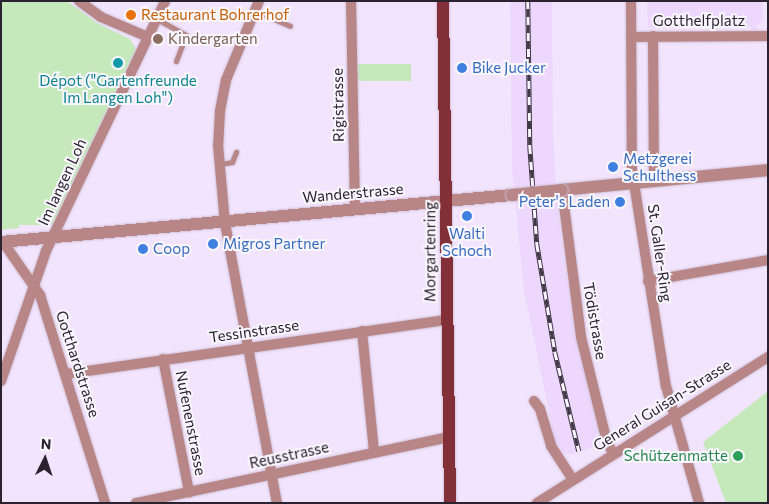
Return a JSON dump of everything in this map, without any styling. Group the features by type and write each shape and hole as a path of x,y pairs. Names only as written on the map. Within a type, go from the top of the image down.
{"main road":[{"name":"Morgartenring","path":"443,1 450,503"}],"street":[{"path":"79,1 101,17 148,37"},
{"name":"Im langen Loh","path":"1,381 33,284 52,239 165,1"},
{"name":"Rigistrasse","path":"351,1 355,208"},
{"name":"St. Galler-Ring","path":"631,1 634,183 648,282 673,415 699,503"},
{"path":"257,6 233,60 224,90 218,129 219,164 226,223 277,503"},
{"path":"653,36 654,181"},
{"name":"Gotthelfplatz","path":"631,37 768,36"},
{"name":"Wanderstrasse","path":"2,242 226,223 355,208 768,170"},
{"name":"Tödistrasse","path":"562,190 581,337 606,442 613,453"},
{"name":"Gotthardstrasse","path":"2,242 40,295 105,503"},
{"path":"648,282 768,260"},
{"name":"Tessinstrasse","path":"66,374 362,330 446,320"},
{"path":"362,330 374,452"},
{"name":"General Guisan-Strasse","path":"537,503 673,415 768,357"},
{"name":"Nufenenstrasse","path":"164,359 189,492"},
{"path":"534,401 540,408 551,446 573,480"},
{"name":"Reusstrasse","path":"136,503 180,498 189,492 449,437"}],"lane":[{"path":"257,6 290,26"},
{"path":"156,19 186,35 176,61"},
{"path":"219,164 232,162 236,152"}],"shaded area":[{"path":"510,1 552,1 553,131 557,207 572,314 599,430 592,448 571,454 564,453 555,441 524,291 512,168"},
{"path":"647,1 763,1 763,20 757,25 757,33 752,32 751,27 648,27"}],"green space":[{"path":"1,1 67,1 97,23 130,39 136,49 52,225 19,225 19,228 1,230"},
{"path":"357,64 411,64 411,81 357,81"},
{"name":"Schützenmatte","path":"768,391 768,503 726,503 703,442"}],"railway":[{"path":"528,1 530,146 537,244 555,352 579,451"}],"place":[{"name":"Restaurant Bohrerhof","path":"131,15"},
{"name":"Kindergarten","path":"158,39"},
{"name":"Dépot (\"Gartenfreunde Im Langen Loh\")","path":"118,63"},
{"name":"Bike Jucker","path":"462,68"},
{"name":"Metzgerei Schulthess","path":"613,167"},
{"name":"Peter's Laden","path":"620,202"},
{"name":"Walti Schoch","path":"467,216"},
{"name":"Migros Partner","path":"213,244"},
{"name":"Coop","path":"143,249"},
{"name":"Schützenmatte","path":"738,456"}]}
